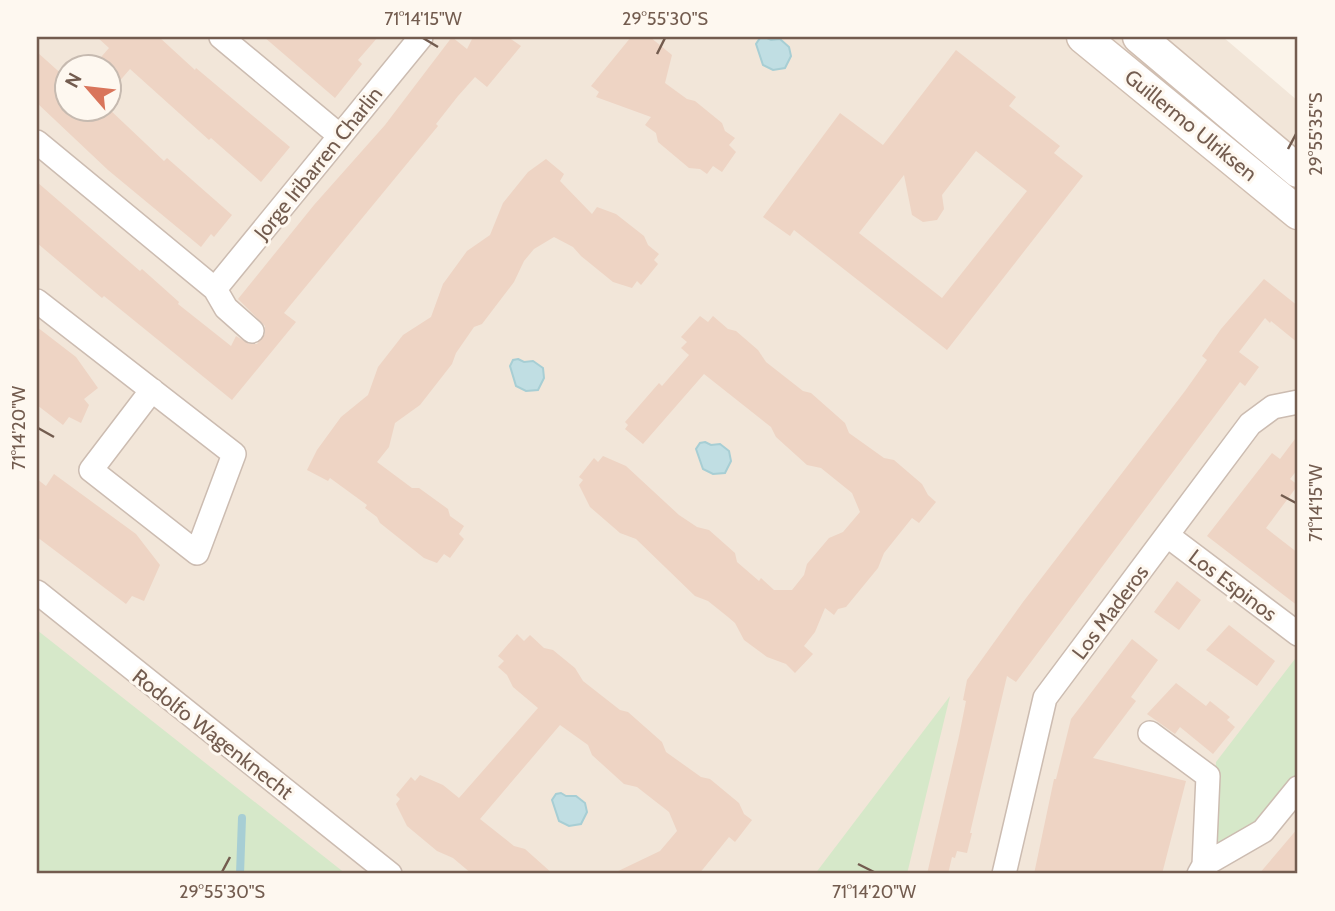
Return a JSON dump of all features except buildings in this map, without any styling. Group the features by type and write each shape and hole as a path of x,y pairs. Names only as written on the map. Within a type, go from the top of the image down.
{"main road":[{"name":"Guillermo Ulriksen","path":"1083,37 1298,213"},
{"name":"Guillermo Ulriksen","path":"1139,37 1298,171"}],"street":[{"path":"220,37 340,136"},
{"name":"Jorge Iribarren Charlin","path":"215,289 421,37"},
{"path":"37,142 215,289 226,308 251,331"},
{"path":"37,301 152,390 234,454 197,553 91,470 152,390"},
{"name":"Los Maderos","path":"1004,874 1045,698 1250,424 1273,407 1298,402"},
{"name":"Los Espinos","path":"1168,536 1298,634"},
{"name":"Rodolfo Wagenknecht","path":"37,592 390,874"},
{"path":"1150,733 1208,776 1201,869"},
{"path":"1201,869 1263,831 1298,788"}],"shaded area":[{"path":"37,37 1223,37 1298,101 1298,874 331,874 37,642"}],"green space":[{"path":"37,630 346,874 37,874"},
{"path":"1298,655 1298,775 1256,826 1211,847 1216,762"},
{"path":"950,696 907,874 815,874"}],"water":[{"path":"760,38 771,40 780,39 789,47 791,56 785,68 773,70 763,65 756,44"},
{"path":"513,360 524,362 533,361 543,368 544,378 538,390 526,391 516,386 510,366"},
{"path":"700,443 711,445 720,444 729,451 731,461 725,473 713,474 703,469 696,449"},
{"path":"556,794 576,796 585,803 587,812 581,824 569,826 559,821 552,800"}],"waterway":[{"path":"240,874 242,818"}]}
